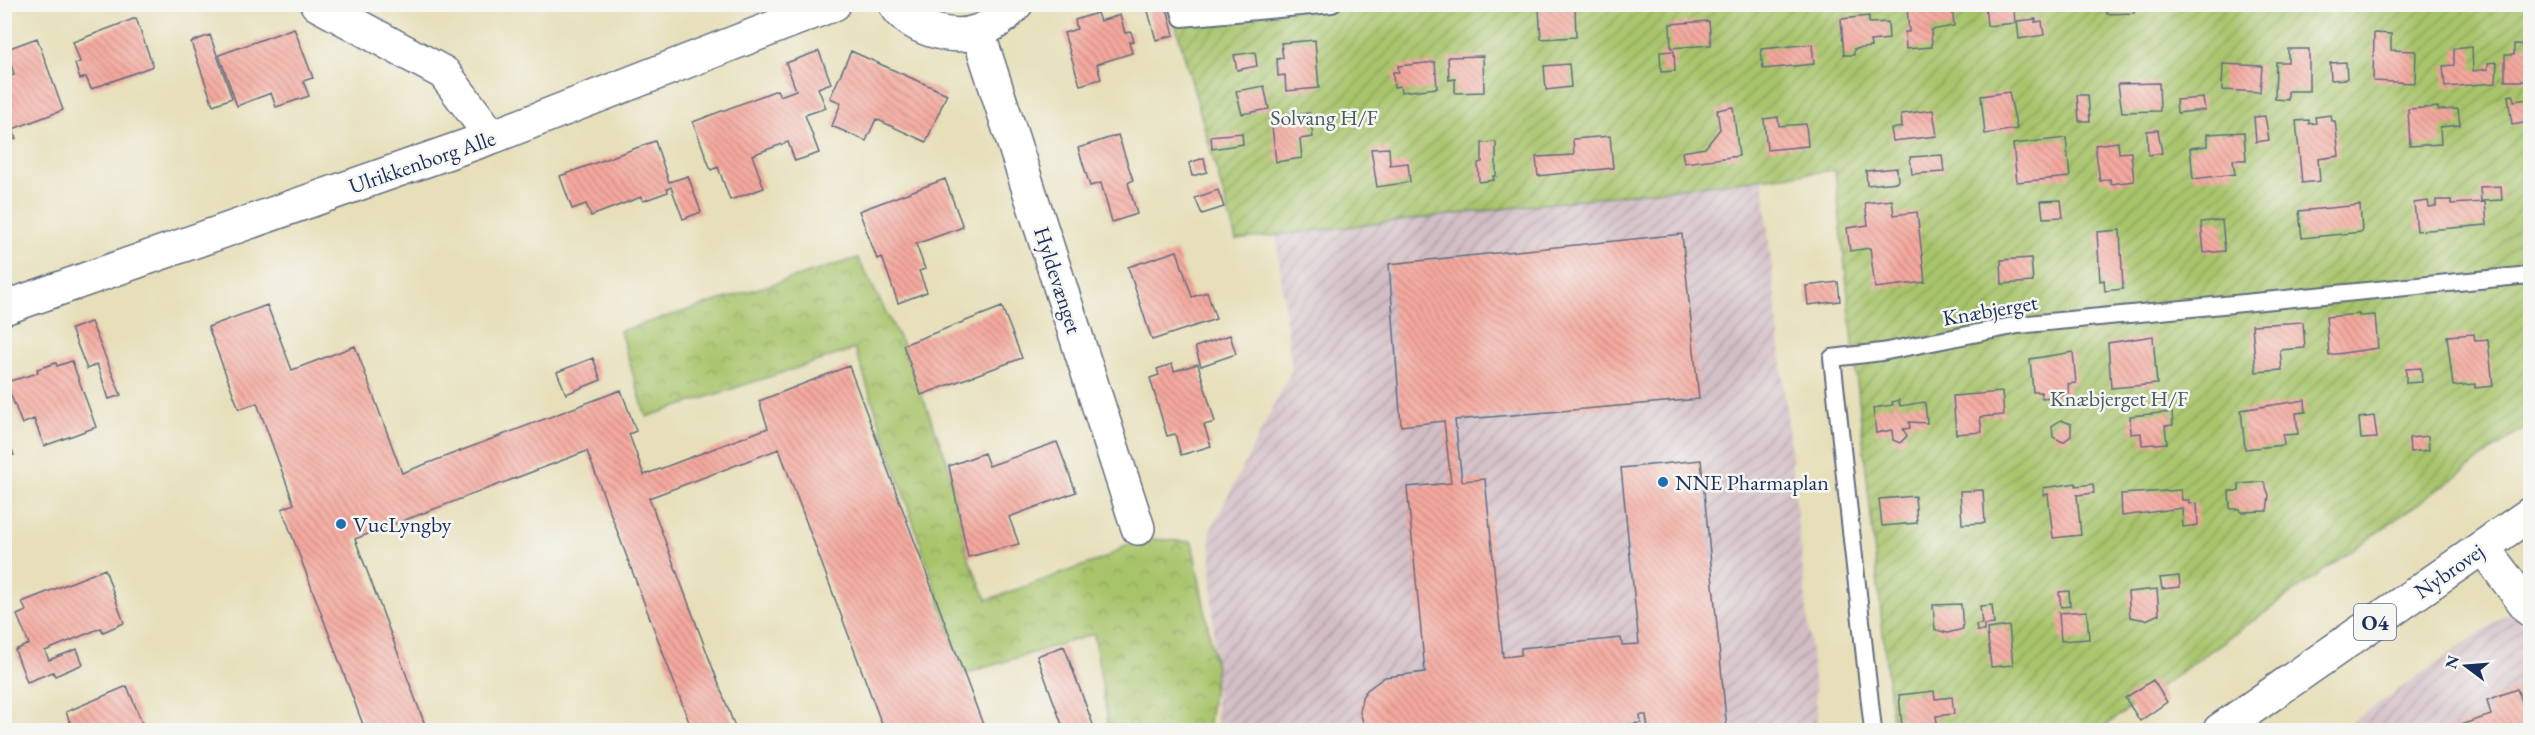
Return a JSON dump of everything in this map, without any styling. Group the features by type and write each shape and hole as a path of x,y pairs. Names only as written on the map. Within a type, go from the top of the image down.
{"street":[{"path":"317,4 444,73 492,137"},
{"name":"Ulrikkenborg Alle","path":"4,308 492,137 834,4"},
{"path":"895,4 922,27 949,34 978,32 1003,19 1016,4"},
{"name":"Hyldevænget","path":"978,32 1138,528"},
{"name":"Nybrovej","path":"2220,730 2530,514"},
{"path":"2483,548 2530,610"}],"lane":[{"path":"1178,4 1182,18 1332,4"},
{"name":"Knæbjerget","path":"1874,730 1832,358 1882,352 2018,325 2193,310 2530,274"}],"shaded area":[{"path":"1761,161 1819,730 1217,730 1210,531 1292,370 1274,214"},
{"path":"2530,598 2530,730 2341,730"}],"green space":[{"name":"Knæbjerget H/F","path":"1170,5 2530,5 2530,424 2099,730 1893,730 1835,170 1236,240"},
{"path":"858,258 903,345 949,466 968,557 987,600 1105,558 1130,543 1152,539 1192,542 1216,668 1208,730 1109,730 1094,634 964,674 855,349 646,417 620,331"}],"building":[{"path":"1146,4 1166,4 1174,35 1156,40"},
{"path":"1985,4 2022,4 2023,9 2014,9 2015,23 1987,26"},
{"path":"2106,4 2134,4 2134,13 2107,14"},
{"path":"1952,5 1954,26 1931,30 1932,47 1906,49 1905,32 1909,32 1907,7"},
{"path":"1575,7 1576,37 1541,39 1539,9"},
{"path":"1097,13 1100,21 1120,15 1125,33 1131,32 1134,41 1129,42 1132,53 1097,64 1101,79 1080,85 1064,33 1077,29 1075,20"},
{"path":"1869,16 1869,23 1888,22 1889,39 1870,41 1871,47 1854,49 1854,55 1844,55 1841,19"},
{"path":"136,18 153,66 91,89 86,77 80,79 75,64 80,62 73,42"},
{"path":"2036,19 2035,22 2042,21 2044,35 2019,39 2017,21"},
{"path":"1709,21 1711,45 1671,48 1670,24"},
{"path":"294,28 313,78 303,81 309,96 276,107 271,93 237,106 219,55"},
{"path":"2374,33 2391,34 2391,50 2416,51 2415,83 2373,81"},
{"path":"210,35 232,98 213,105 191,42"},
{"path":"37,38 63,110 13,129 16,139 4,143 4,78 14,75 7,49"},
{"path":"1315,40 1319,88 1286,91 1285,75 1278,76 1277,59 1283,58 1281,43"},
{"path":"1812,44 1814,64 1763,69 1761,49"},
{"path":"2514,44 2530,45 2530,81 2505,81 2505,55 2514,55"},
{"path":"2472,47 2473,71 2488,69 2488,63 2497,62 2496,83 2445,87 2443,66 2454,65 2454,49"},
{"path":"2288,49 2309,49 2309,91 2288,91 2288,100 2275,99 2276,62 2288,62"},
{"path":"819,51 831,83 818,88 826,108 805,115 819,153 795,161 788,142 752,155 764,188 730,200 718,167 711,170 693,122 777,90 780,96 796,90 786,63"},
{"path":"851,51 947,94 926,142 876,119 866,141 832,126 841,103 830,98"},
{"path":"1674,51 1675,71 1661,72 1660,52"},
{"path":"1255,52 1257,66 1237,70 1234,55"},
{"path":"1483,56 1484,92 1455,93 1455,79 1449,80 1448,57"},
{"path":"1435,62 1437,88 1401,92 1400,86 1394,87 1393,72 1399,72 1398,66"},
{"path":"2346,62 2347,79 2331,80 2330,63"},
{"path":"1569,64 1571,87 1546,90 1544,66"},
{"path":"2223,64 2262,66 2260,92 2222,90"},
{"path":"2159,83 2160,111 2122,112 2118,84"},
{"path":"1264,86 1269,109 1242,114 1236,91"},
{"path":"2009,92 2017,129 1985,134 1981,96"},
{"path":"2077,95 2088,95 2090,121 2079,121"},
{"path":"2513,95 2514,101 2530,99 2530,122 2512,125 2508,96"},
{"path":"2203,98 2205,110 2177,113 2176,100"},
{"path":"1733,107 1739,156 1684,163 1682,152 1705,148 1720,129 1717,110"},
{"path":"2438,107 2438,110 2458,109 2460,125 2440,127 2441,144 2410,146 2408,109"},
{"path":"1933,110 1937,136 1893,141 1891,129 1902,127 1901,114"},
{"path":"1310,113 1313,137 1300,139 1302,158 1276,162 1271,117"},
{"path":"2331,115 2332,121 2335,121 2339,156 2318,159 2320,181 2302,183 2296,121 2309,120 2309,124 2316,123 2315,117"},
{"path":"2265,116 2269,140 2256,142 2254,117"},
{"path":"1778,117 1779,126 1806,124 1808,146 1767,150 1764,119"},
{"path":"2158,130 2162,153 2148,155 2147,131"},
{"path":"2244,132 2246,160 2233,160 2235,174 2193,179 2190,148 2207,146 2207,134"},
{"path":"1242,133 1243,144 1212,149 1211,136"},
{"path":"1118,135 1133,180 1128,183 1137,214 1112,222 1101,183 1090,186 1078,148"},
{"path":"1610,136 1613,168 1538,176 1536,157 1574,155 1573,139"},
{"path":"2066,138 2070,177 2017,182 2013,144"},
{"path":"655,141 669,182 688,176 701,212 683,219 671,187 667,189 668,192 643,201 641,197 591,216 586,204 572,209 560,176"},
{"path":"1496,142 1496,176 1493,176 1494,180 1479,182 1478,163 1482,162 1482,143"},
{"path":"2118,142 2119,153 2131,152 2134,181 2111,184 2110,179 2100,181 2095,145"},
{"path":"1389,148 1390,165 1408,163 1410,182 1377,187 1371,149"},
{"path":"1942,155 1944,172 1912,174 1910,157"},
{"path":"1204,158 1207,172 1192,176 1189,163"},
{"path":"1897,168 1898,182 1867,185 1866,171"},
{"path":"945,179 963,227 916,244 925,269 919,271 927,292 898,303 882,257 877,259 859,211"},
{"path":"2501,186 2502,200 2481,201 2480,187"},
{"path":"1218,190 1224,207 1202,214 1195,198"},
{"path":"1892,200 1894,215 1917,212 1925,282 1875,288 1870,248 1850,251 1847,228 1868,225 1865,203"},
{"path":"2061,200 2063,217 2043,218 2041,201"},
{"path":"2436,200 2451,200 2451,204 2485,202 2487,225 2417,231 2414,203 2428,201 2429,207 2436,206"},
{"path":"2360,205 2362,232 2302,238 2299,211"},
{"path":"2222,220 2225,251 2204,253 2201,222"},
{"path":"2120,230 2123,289 2105,291 2104,280 2100,281 2097,232"},
{"name":"NNE Pharmaplan","path":"1682,234 1699,399 1455,420 1462,481 1485,479 1503,657 1521,655 1521,648 1621,638 1622,645 1639,644 1621,468 1701,460 1727,730 1648,730 1646,715 1640,715 1641,723 1568,730 1517,730 1517,727 1509,728 1509,730 1366,730 1360,713 1362,697 1367,690 1385,677 1425,672 1407,487 1451,483 1444,421 1401,426 1389,264"},
{"path":"1177,251 1192,297 1207,292 1216,319 1152,340 1128,267"},
{"path":"2031,258 2033,282 2002,284 2001,260"},
{"path":"1838,282 1840,301 1808,305 1806,286"},
{"name":"VucLyngby","path":"267,305 292,370 355,346 402,473 621,390 636,431 629,434 644,475 768,428 759,401 849,366 985,730 884,730 779,449 649,498 736,730 692,730 587,451 355,539 427,730 365,730 282,509 294,504 257,403 239,409 208,327"},
{"path":"1002,307 1022,358 921,395 903,345"},
{"path":"2359,314 2359,316 2375,315 2378,348 2329,355 2326,317"},
{"path":"91,322 121,395 109,399 97,364 87,369 71,329"},
{"path":"2303,322 2305,348 2280,350 2282,370 2256,372 2252,325"},
{"path":"2474,334 2475,341 2488,340 2493,386 2475,388 2475,384 2453,386 2447,336"},
{"path":"1230,335 1236,354 1201,366 1195,347"},
{"path":"2153,336 2157,384 2111,388 2108,343"},
{"path":"2073,352 2076,383 2068,384 2069,395 2042,398 2041,392 2033,392 2030,359"},
{"path":"593,358 601,380 566,394 557,372"},
{"path":"72,361 96,427 44,446 34,419 22,424 6,382 38,373 37,369"},
{"path":"1172,364 1174,371 1198,364 1215,422 1204,425 1211,446 1181,455 1175,434 1167,436 1150,378 1159,375 1157,369"},
{"path":"2421,368 2422,382 2406,383 2406,369"},
{"path":"2002,392 2004,415 1980,417 1982,432 1956,434 1953,396"},
{"path":"1899,400 1900,406 1925,402 1927,423 1909,422 1910,428 1903,429 1907,436 1900,443 1893,440 1892,430 1876,433 1873,408 1893,405 1892,402"},
{"path":"2305,400 2306,412 2296,413 2298,434 2283,435 2284,445 2245,449 2241,410"},
{"path":"2172,412 2173,425 2165,426 2167,443 2142,445 2141,433 2131,434 2130,416"},
{"path":"2374,416 2377,438 2361,439 2359,418"},
{"path":"2061,420 2071,424 2071,436 2063,442 2053,437 2052,426"},
{"path":"4,431 14,455 4,459"},
{"path":"2428,436 2429,450 2410,452 2409,438"},
{"path":"1057,442 1076,492 1009,517 1019,544 968,557 949,466 984,453 989,466"},
{"path":"2264,482 2269,495 2267,511 2241,512 2240,509 2230,509 2229,491 2239,491 2239,484"},
{"path":"2076,483 2076,486 2093,484 2094,493 2077,495 2081,535 2053,538 2048,494 2044,495 2043,488"},
{"path":"1983,490 1985,523 1962,524 1960,491"},
{"path":"2181,490 2182,500 2189,500 2189,504 2197,503 2198,525 2183,527 2182,508 2122,516 2121,494"},
{"path":"1915,496 1917,523 1882,526 1879,499"},
{"path":"105,569 124,623 103,632 101,628 45,651 49,660 77,649 83,664 55,676 53,672 27,682 15,650 29,644 17,615 26,611 22,602"},
{"path":"2179,576 2180,587 2162,589 2160,578"},
{"path":"2157,589 2159,614 2146,620 2130,617 2128,592"},
{"path":"2069,591 2070,606 2061,607 2059,592"},
{"path":"1961,604 1963,629 1948,633 1935,630 1933,605"},
{"path":"1992,605 1994,624 1984,625 1984,631 1977,631 1976,625 1982,624 1980,606"},
{"path":"2087,611 2089,639 2061,641 2059,613"},
{"path":"2009,626 2013,665 1991,667 1987,629"},
{"path":"1064,646 1095,730 1064,730 1037,656"},
{"path":"2153,680 2167,702 2140,721 2125,698"},
{"path":"127,686 145,730 73,730 66,712"},
{"path":"2517,689 2523,704 2529,703 2530,730 2445,730 2491,715 2487,700"},
{"path":"1934,691 1935,699 1952,697 1954,714 1936,716 1937,723 1902,727 1899,695"}],"place":[{"name":"NNE Pharmaplan","path":"1663,482"},
{"name":"VucLyngby","path":"341,524"}],"park label":[{"name":"Solvang H/F","path":"1324,117"}]}
